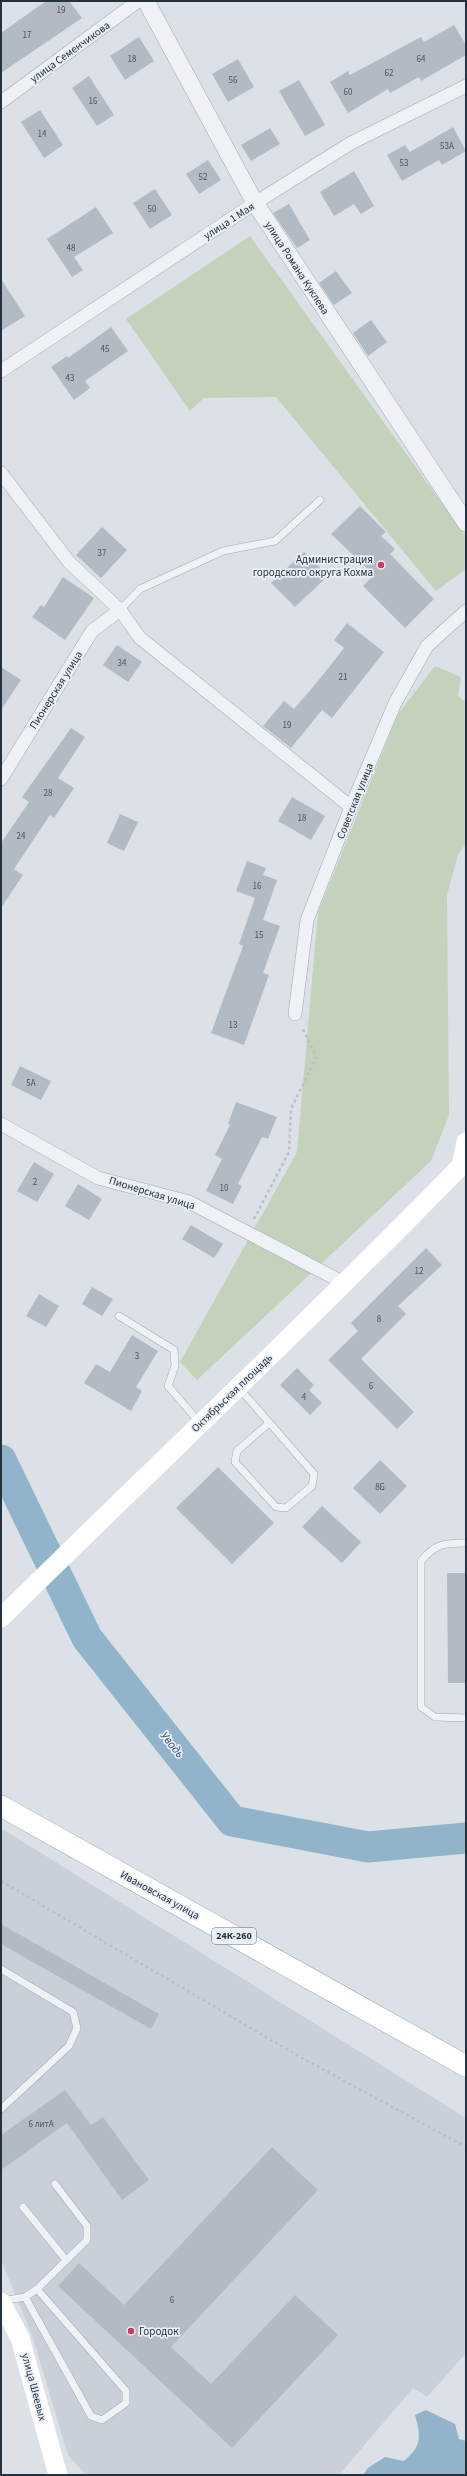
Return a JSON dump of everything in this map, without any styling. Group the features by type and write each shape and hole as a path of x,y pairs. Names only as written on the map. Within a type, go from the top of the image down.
{"main road":[{"path":"463,1165 466,1142"},
{"name":"Октябрьская площадь","path":"1,1618 99,1520 346,1284 463,1165"},
{"name":"Ивановская улица","path":"1,1806 466,2066"},
{"name":"улица Шеевых","path":"1,2302 20,2338 58,2475"}],"street":[{"name":"улица Семенчикова","path":"1,102 138,1"},
{"name":"улица Романа Куклева","path":"146,1 255,204 466,523"},
{"name":"улица 1 Мая","path":"1,372 255,204 352,143 466,86"},
{"path":"1,473 69,562 120,610 140,638 352,807"},
{"name":"Пионерская улица","path":"1,779 92,631 120,610"},
{"name":"Советская улица","path":"295,1014 307,920 352,807 396,703 427,646 466,611"},
{"name":"Пионерская улица","path":"1,1124 98,1178 190,1202 346,1284"}],"lane":[{"path":"120,610 140,589 223,551 275,541 320,500"},
{"path":"119,1316 174,1350 175,1366 168,1386 200,1423"},
{"path":"238,1386 314,1474 312,1486 286,1508 276,1507 235,1462 237,1451 269,1423"},
{"path":"466,1543 447,1543 431,1549 421,1561 420,1707 435,1718 466,1718"},
{"path":"1,1969 73,2012 77,2028 69,2046 1,2109"},
{"path":"1,2302 25,2297 37,2289 87,2240 87,2226 55,2184"},
{"path":"23,2207 66,2260"},
{"path":"25,2297 91,2416 102,2420 126,2403 126,2392 37,2289"}],"path":[{"path":"247,1233 289,1152 291,1109 316,1057 295,1014"},
{"path":"1,1881 293,2053 466,2147"}],"shaded area":[{"path":"1,1828 466,2118 466,2353 427,2397 413,2388 339,2475 86,2475 68,2455 32,2335 1,2260"}],"green space":[{"path":"250,236 466,537 466,569 436,591 276,397 204,398 190,411 126,319"},
{"path":"435,666 461,677 458,696 466,702 466,843 458,855 447,895 449,1115 431,1161 197,1380 180,1362 297,1152 318,912 398,714"}],"water":[{"path":"426,2410 455,2424 459,2439 466,2441 466,2475 363,2475 368,2468 385,2457 404,2461 410,2456 417,2446 419,2435 415,2415"}],"building":[{"path":"46,1 69,1 82,18 1,73 1,33"},
{"path":"454,25 466,45 466,55 421,81 419,77 390,93 388,89 348,113 330,82 348,71 350,75 421,37 424,42"},
{"path":"139,37 154,61 125,80 110,56"},
{"path":"238,59 254,87 228,102 212,74"},
{"path":"89,76 114,115 97,126 72,88"},
{"path":"299,80 325,125 305,136 279,91"},
{"path":"40,110 63,145 44,158 21,122"},
{"path":"453,127 466,151 442,165 439,160 402,181 387,155 405,145 410,152"},
{"path":"270,128 280,144 251,161 241,145"},
{"path":"208,160 221,180 199,194 186,174"},
{"path":"354,171 374,206 361,214 354,204 334,216 320,192"},
{"path":"155,189 172,215 150,229 133,203"},
{"path":"289,204 310,240 297,248 273,213"},
{"path":"96,207 113,233 74,257 83,270 72,277 47,239"},
{"path":"336,271 352,293 334,305 319,283"},
{"path":"1,279 25,316 1,331"},
{"path":"371,320 387,342 368,356 353,333"},
{"path":"111,327 128,351 85,381 90,388 74,400 51,367 67,356 68,358"},
{"name":"Администрация городского округа Кохма","path":"360,506 386,532 381,536 395,549 390,554 434,599 405,628 363,586 374,575 331,534"},
{"path":"102,527 127,550 101,578 76,555"},
{"path":"304,552 328,576 295,607 271,583"},
{"path":"63,577 94,598 65,640 32,617 41,605 44,607"},
{"path":"347,623 384,652 332,718 322,710 291,748 263,726 284,701 294,709 318,681 344,648 334,640"},
{"path":"117,645 142,662 128,682 103,665"},
{"path":"1,667 21,680 1,710"},
{"path":"71,728 85,737 58,778 74,788 54,818 50,815 14,869 23,875 1,908 1,843 29,802 22,797"},
{"path":"292,797 325,816 311,840 278,821"},
{"path":"120,814 138,822 124,851 107,843"},
{"path":"247,861 266,868 263,875 277,880 263,920 280,926 263,973 269,975 244,1045 211,1033 243,946 239,944 255,898 236,891"},
{"path":"20,1066 51,1081 41,1100 11,1085"},
{"path":"236,1102 277,1117 268,1139 262,1137 238,1184 242,1186 233,1204 206,1191 222,1159 215,1155 230,1125 228,1124"},
{"path":"34,1162 54,1174 37,1202 17,1191"},
{"path":"78,1184 102,1199 89,1220 65,1206"},
{"path":"191,1225 223,1244 214,1258 182,1239"},
{"path":"426,1248 442,1265 398,1306 406,1314 361,1359 414,1412 397,1429 328,1360 358,1331 351,1323"},
{"path":"92,1287 113,1299 102,1316 82,1304"},
{"path":"39,1294 59,1306 46,1327 26,1316"},
{"path":"132,1335 158,1351 136,1387 142,1391 131,1411 84,1383 96,1364 110,1372"},
{"path":"297,1368 314,1385 309,1390 322,1403 310,1415 280,1385"},
{"path":"380,1460 407,1486 380,1514 353,1488"},
{"path":"218,1467 274,1523 232,1564 176,1508"},
{"path":"322,1506 361,1542 342,1563 302,1527"},
{"path":"447,1573 466,1573 466,1683 448,1683"},
{"path":"1,1924 159,2014 151,2029 1,1944"},
{"path":"65,2090 91,2125 103,2117 149,2180 122,2200 67,2123 1,2170 1,2135"},
{"path":"272,2147 318,2190 171,2347 211,2384 295,2295 338,2335 232,2448 58,2286 79,2263 124,2305"}],"waterway":[{"name":"Уводь","path":"1,1460 87,1638 232,1821 368,1847 466,1838"}],"place":[{"name":"Администрация городского округа Кохма","path":"381,565"},
{"name":"Городок","path":"131,2331"}]}
